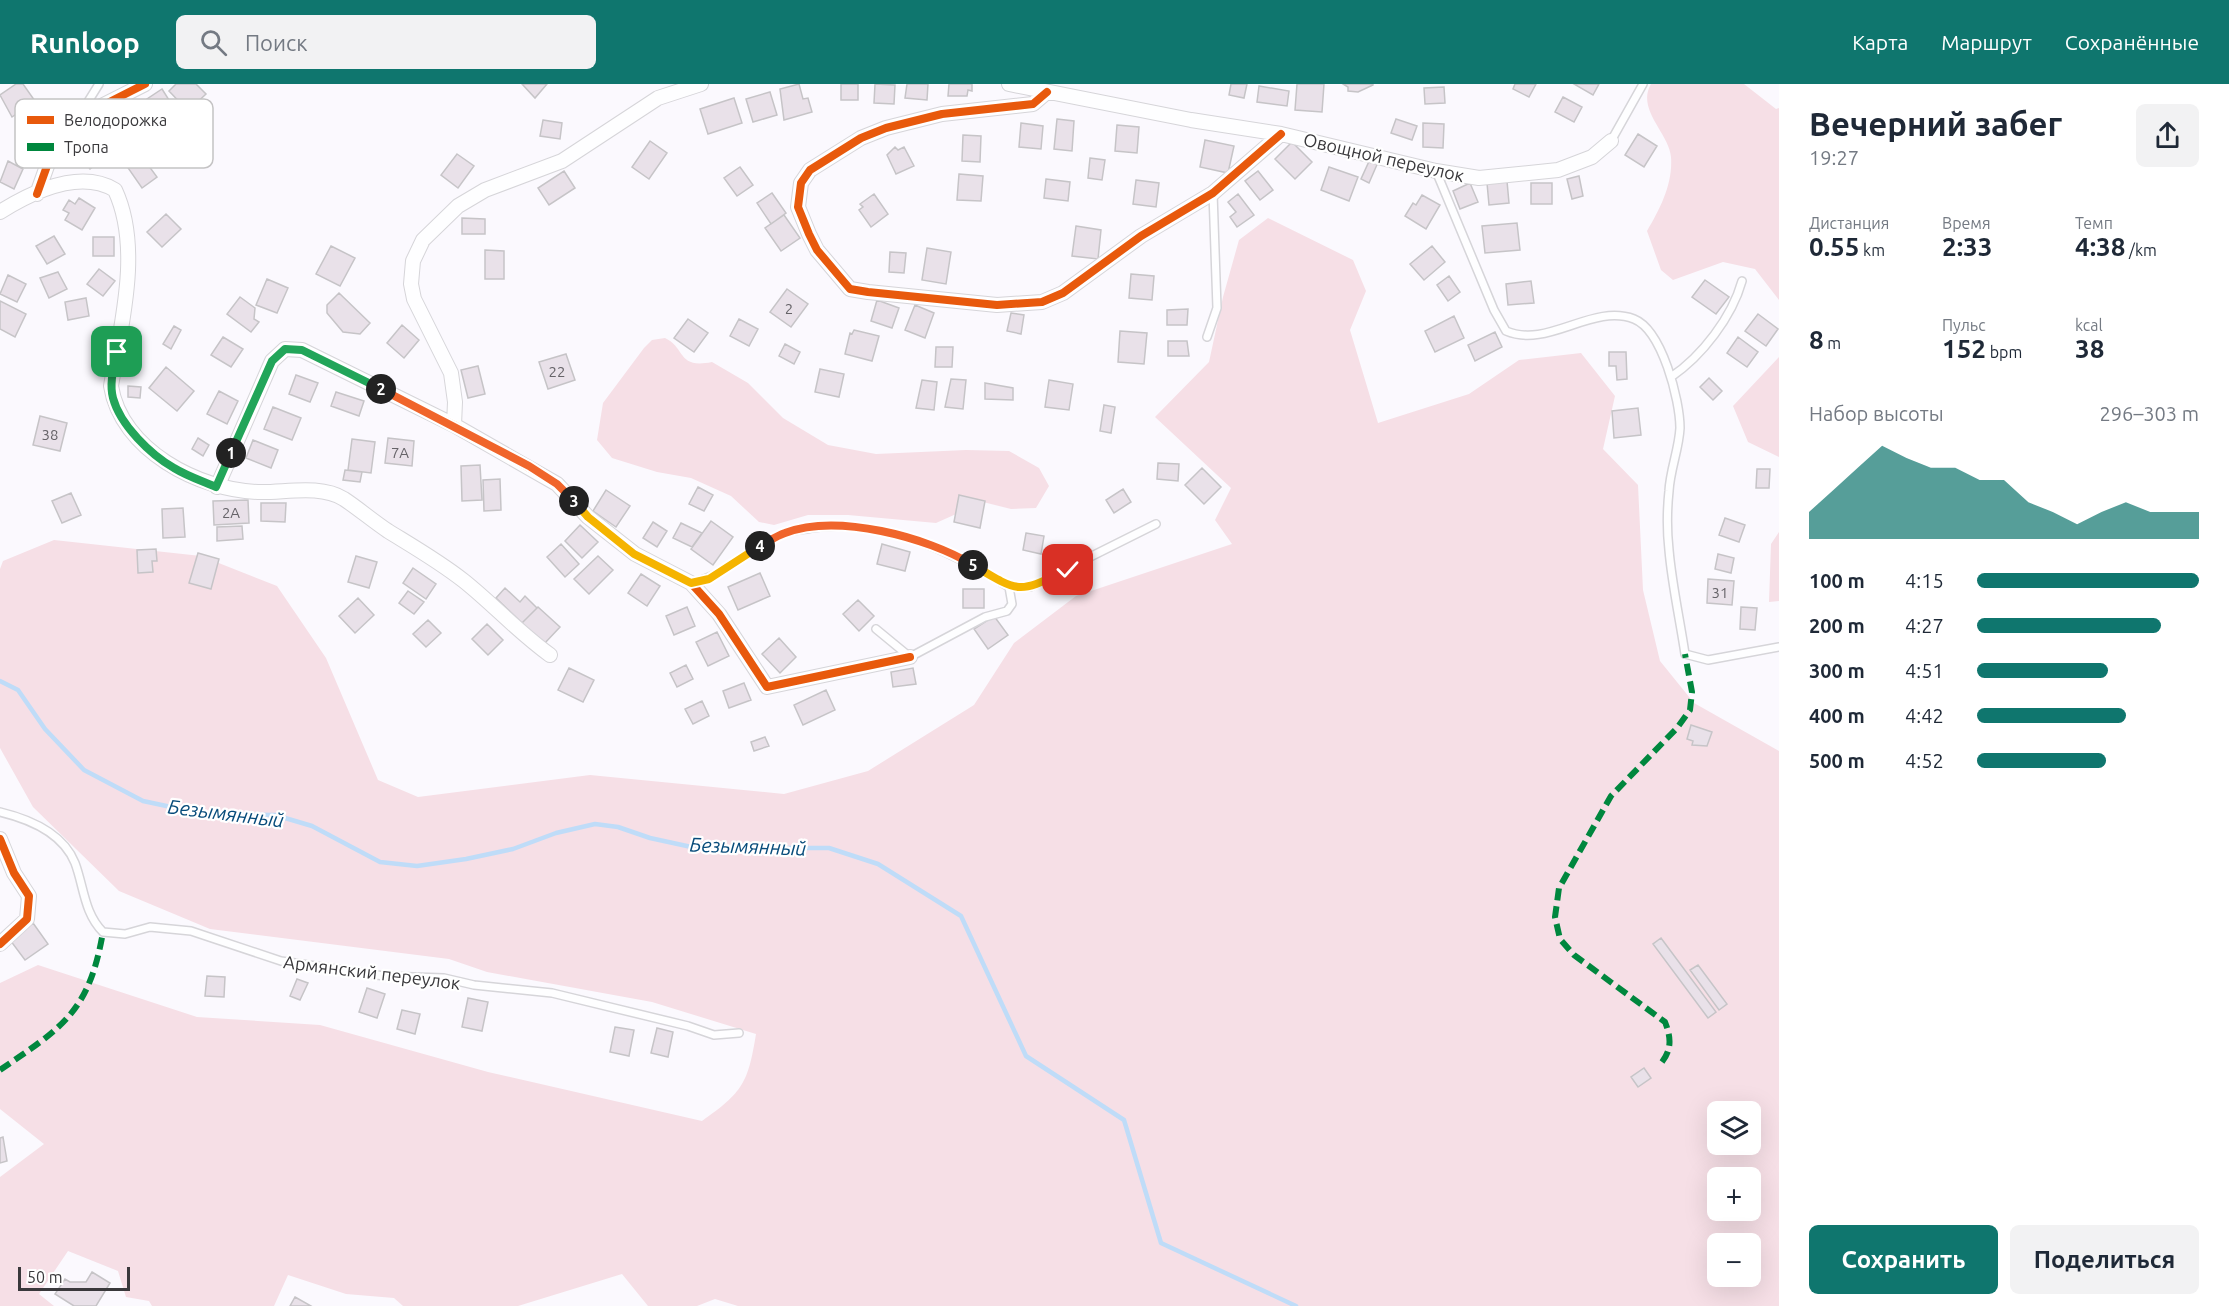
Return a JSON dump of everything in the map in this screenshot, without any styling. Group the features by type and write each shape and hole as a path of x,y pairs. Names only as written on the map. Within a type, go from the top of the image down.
{"street":[{"path":"115,99 144,84"},
{"path":"454,425 455,402 452,373 414,298 411,284 413,261 423,240 458,206 484,190 562,161 658,98 701,84"},
{"name":"Овощной переулок","path":"1009,84 1191,120 1281,134 1436,171 1479,178 1558,170 1592,157 1611,141"},
{"path":"1047,92 1033,104 942,114 886,128 861,138 810,170 801,183 798,207 817,250 850,289 997,305 1042,302 1063,293 1140,236 1213,193 1281,134"},
{"path":"37,194 46,168"},
{"path":"0,212 37,194 74,182 93,181 115,190 121,202 128,283 111,386 113,400 120,414 146,445 173,468 216,487 258,492 295,490 341,497 465,582 519,633 550,655"},
{"path":"216,487 272,361 285,349 302,350 454,425 557,484 588,517 634,554 691,583 718,614 767,687 910,657"},
{"path":"0,839 14,873 28,896 27,919 0,944"}],"lane":[{"path":"90,99 99,84"},
{"path":"1611,141 1643,84"},
{"path":"1436,171 1494,310 1506,331 1523,335 1574,326 1603,315 1617,315 1636,320 1656,340 1671,377 1680,428 1669,491 1669,550 1685,654 1708,660 1779,647"},
{"path":"1207,337 1218,298 1213,193"},
{"path":"1671,377 1689,365 1712,335 1738,297 1742,281"},
{"path":"691,583 709,579 785,532 824,526 862,526 906,537 962,558 1010,587 1030,587 1156,524"},
{"path":"876,629 910,657 985,617 1007,611 1012,604 1010,587"},
{"name":"Армянский переулок","path":"0,812 17,816 47,830 62,844 74,862 81,891 94,923 103,932 125,934 150,927 191,931 281,961 384,976 444,978 474,985 552,993 688,1026 714,1035 739,1034"}],"shaded area":[{"path":"1651,84 1744,84 1776,109 1779,108 1779,300 1755,269 1723,262 1673,280 1661,270 1647,231 1668,186 1671,157 1665,139 1650,112 1647,94"},
{"path":"1268,218 1353,260 1366,291 1350,330 1378,423 1469,394 1519,360 1581,353 1615,396 1603,449 1638,485 1643,590 1660,661 1694,703 1779,751 1779,1306 738,1306 715,1299 697,1306 648,1306 622,1274 518,1306 403,1306 394,1298 346,1294 288,1275 274,1306 152,1306 149,1301 126,1297 118,1271 68,1251 39,1294 54,1306 0,1306 0,1177 44,1144 0,1109 0,983 38,965 197,1017 320,1025 488,1072 702,1121 727,1102 741,1085 750,1064 756,1034 652,1002 487,972 449,959 210,929 119,891 33,807 0,748 0,569 3,561 54,540 201,556 277,586 326,658 378,780 418,797 590,775 784,794 868,771 974,705 1014,643 1076,596 1232,544 1215,520 1231,488 1155,417 1209,362 1223,297 1239,240"},
{"path":"665,338 672,342 687,360 693,363 712,362 748,383 783,418 828,445 876,454 966,450 1009,451 1039,468 1049,486 1036,508 1011,509 983,502 936,523 848,515 808,515 774,525 759,522 731,496 691,478 657,472 612,458 597,440 603,403 644,348 652,340"},
{"path":"1779,357 1779,457 1748,442 1733,406"},
{"path":"1779,532 1779,601 1769,602 1771,544"}],"building":[{"path":"16,84 23,84 34,99 15,99 15,115 12,117 0,95"},
{"path":"176,84 196,84 206,94 201,99 177,99 169,91"},
{"path":"522,84 547,84 535,98"},
{"path":"799,84 803,99 808,98 812,112 784,120 780,89"},
{"path":"841,84 858,84 858,100 841,100"},
{"path":"875,84 895,85 894,104 874,103"},
{"path":"907,84 928,84 927,100 905,98"},
{"path":"949,84 972,84 972,91 968,90 967,96 948,96"},
{"path":"1231,84 1247,84 1244,98 1229,95"},
{"path":"1297,84 1324,84 1322,112 1295,110"},
{"path":"1343,84 1373,85 1358,92 1348,91 1348,87"},
{"path":"1515,84 1536,84 1529,97 1513,89"},
{"path":"1574,84 1599,84 1593,95"},
{"path":"1259,86 1289,91 1287,106 1257,102"},
{"path":"1444,87 1445,103 1425,104 1424,88"},
{"path":"162,89 168,99 147,99"},
{"path":"770,92 777,115 753,122 746,99"},
{"path":"1563,97 1582,107 1574,122 1555,112"},
{"path":"734,98 742,123 708,134 700,109"},
{"path":"1057,119 1074,121 1072,151 1054,149"},
{"path":"1396,119 1417,126 1412,140 1391,133"},
{"path":"543,120 562,123 560,139 540,136"},
{"path":"1021,123 1043,126 1041,149 1019,147"},
{"path":"1423,123 1444,124 1443,148 1423,147"},
{"path":"1117,125 1139,127 1137,153 1115,151"},
{"path":"1638,134 1657,146 1644,167 1625,155"},
{"path":"963,135 981,136 980,162 962,161"},
{"path":"1205,140 1234,146 1228,173 1200,167"},
{"path":"650,141 667,153 649,179 632,167"},
{"path":"1292,142 1312,162 1295,179 1275,159"},
{"path":"895,147 898,150 904,147 914,166 896,174 887,155"},
{"path":"457,154 474,166 458,188 441,175"},
{"path":"1371,157 1379,160 1369,183 1361,179"},
{"path":"1090,158 1105,160 1102,180 1088,178"},
{"path":"8,161 15,165 15,168 23,169 14,189 0,182"},
{"path":"740,167 753,185 737,196 724,178"},
{"path":"1329,167 1358,177 1349,201 1321,190"},
{"path":"128,168 150,168 157,177 142,188"},
{"path":"564,171 575,188 549,205 538,188"},
{"path":"1258,171 1273,190 1260,200 1245,181"},
{"path":"959,174 983,176 981,201 957,200"},
{"path":"1579,176 1583,196 1572,199 1567,179"},
{"path":"1046,179 1070,182 1068,201 1044,198"},
{"path":"1136,180 1159,183 1156,207 1133,204"},
{"path":"1507,181 1509,203 1489,205 1487,183"},
{"path":"1470,183 1478,202 1460,209 1453,191"},
{"path":"1531,183 1552,183 1552,204 1531,204"},
{"path":"772,193 786,213 771,224 757,203"},
{"path":"874,194 888,214 871,227 859,210 863,207 860,204"},
{"path":"1238,194 1254,215 1237,227 1230,217 1236,212 1228,202"},
{"path":"1422,195 1440,205 1426,229 1405,216 1413,203 1416,205"},
{"path":"79,198 95,208 82,230 65,220 69,213 63,210 69,200 75,204"},
{"path":"166,214 181,229 162,247 147,232"},
{"path":"784,215 800,238 781,251 765,228"},
{"path":"462,218 485,219 485,234 462,234"},
{"path":"1517,223 1520,250 1485,253 1482,226"},
{"path":"1076,226 1101,230 1098,259 1072,256"},
{"path":"54,236 65,254 47,264 36,246"},
{"path":"93,237 114,237 114,256 93,256"},
{"path":"331,246 355,258 340,286 316,274"},
{"path":"1432,246 1445,262 1424,280 1410,264"},
{"path":"927,248 951,252 946,284 922,280"},
{"path":"485,250 504,251 504,279 485,279"},
{"path":"890,252 906,253 904,273 889,272"},
{"path":"99,269 115,281 103,296 87,284"},
{"path":"58,272 67,289 49,298 40,278"},
{"path":"1131,274 1154,276 1152,300 1129,298"},
{"path":"8,275 26,284 17,302 0,294"},
{"path":"1449,276 1460,292 1448,301 1437,285"},
{"path":"267,279 288,288 277,313 256,305"},
{"path":"1705,280 1729,297 1716,314 1692,297"},
{"path":"1531,281 1534,303 1508,305 1506,284"},
{"path":"787,289 808,304 791,327 770,312"},
{"path":"339,293 370,323 360,334 343,332 327,313 327,305"},
{"path":"240,297 255,308 254,319 259,322 251,332 227,314"},
{"path":"86,298 89,316 68,320 65,302"},
{"path":"877,300 899,308 892,328 871,321"},
{"path":"0,301 26,314 15,337 0,329"},
{"path":"915,305 934,313 925,338 905,330"},
{"path":"1188,309 1187,325 1167,325 1167,310"},
{"path":"1011,313 1024,315 1021,334 1007,331"},
{"path":"1758,314 1778,329 1766,346 1745,331"},
{"path":"1454,316 1464,338 1435,352 1425,331"},
{"path":"688,319 708,333 694,352 674,338"},
{"path":"739,319 758,329 749,346 730,336"},
{"path":"402,325 419,340 404,358 387,343"},
{"path":"174,326 181,330 171,349 163,344"},
{"path":"854,330 879,336 872,361 845,354 850,333 852,334"},
{"path":"1120,331 1147,333 1144,364 1118,362"},
{"path":"1495,332 1502,347 1475,361 1468,345"},
{"path":"223,337 243,349 231,367 211,355"},
{"path":"1738,337 1758,352 1747,367 1727,353"},
{"path":"1168,341 1187,341 1189,356 1168,356"},
{"path":"785,344 800,352 794,364 779,356"},
{"path":"936,347 953,347 952,367 935,367"},
{"path":"1609,352 1626,352 1627,379 1617,380 1616,366 1609,366"},
{"path":"566,354 575,380 548,389 539,362"},
{"path":"478,366 485,394 468,398 461,370"},
{"path":"166,367 194,391 177,411 149,388"},
{"path":"820,369 844,374 839,397 815,392"},
{"path":"296,375 318,383 310,402 289,394"},
{"path":"1709,378 1722,391 1713,400 1700,387"},
{"path":"951,379 966,380 963,409 945,407"},
{"path":"922,380 937,382 934,410 916,408"},
{"path":"1049,380 1073,384 1069,410 1045,407"},
{"path":"985,383 1013,388 1013,400 985,399"},
{"path":"128,386 141,387 140,398 128,397"},
{"path":"219,391 238,401 227,424 207,414"},
{"path":"336,392 364,401 359,416 331,406"},
{"path":"1104,405 1115,407 1111,433 1100,431"},
{"path":"273,407 301,418 292,440 264,429"},
{"path":"1638,408 1641,435 1614,438 1612,411"},
{"path":"40,416 67,423 60,451 33,445"},
{"path":"198,438 209,445 203,456 192,449"},
{"path":"388,438 414,441 412,466 385,463"},
{"path":"352,439 375,442 371,473 348,470"},
{"path":"253,440 278,450 271,468 246,458"},
{"path":"1158,463 1179,464 1178,481 1157,479"},
{"path":"480,465 482,500 462,501 461,466"},
{"path":"1202,468 1221,487 1204,504 1185,485"},
{"path":"1757,469 1770,469 1769,488 1756,488"},
{"path":"345,470 362,472 360,482 343,480"},
{"path":"500,479 501,510 484,511 483,480"},
{"path":"698,487 713,495 704,511 689,504"},
{"path":"1123,489 1131,502 1114,513 1106,500"},
{"path":"606,490 630,506 616,527 593,511"},
{"path":"71,493 81,515 62,523 52,501"},
{"path":"959,495 985,501 980,528 954,522"},
{"path":"248,500 249,523 214,525 213,501"},
{"path":"261,503 286,503 285,522 261,521"},
{"path":"183,508 185,537 163,538 162,509"},
{"path":"1725,518 1745,525 1739,542 1719,535"},
{"path":"711,521 733,537 713,565 691,549"},
{"path":"653,522 667,531 657,547 643,538"},
{"path":"681,523 702,533 692,547 673,538"},
{"path":"580,525 598,542 582,558 565,541"},
{"path":"242,526 243,539 217,541 217,527"},
{"path":"1026,533 1044,536 1041,554 1023,550"},
{"path":"561,544 579,564 565,577 547,557"},
{"path":"882,544 910,552 905,571 877,564"},
{"path":"156,549 157,561 152,561 153,572 138,573 137,550"},
{"path":"198,553 219,559 211,589 189,583"},
{"path":"1718,554 1734,558 1731,573 1715,569"},
{"path":"356,556 377,562 369,588 348,582"},
{"path":"598,556 613,570 589,594 574,579"},
{"path":"413,568 436,584 426,599 403,583"},
{"path":"760,573 770,596 738,610 728,587"},
{"path":"641,574 660,586 647,606 628,593"},
{"path":"1708,579 1734,581 1732,605 1707,603"},
{"path":"505,588 520,602 525,596 537,608 522,623 496,598"},
{"path":"963,589 984,589 984,608 963,608"},
{"path":"408,591 424,602 414,614 399,603"},
{"path":"358,598 374,615 355,633 339,616"},
{"path":"858,600 874,616 859,631 843,614"},
{"path":"538,607 560,627 544,644 522,623"},
{"path":"687,607 695,626 674,635 666,616"},
{"path":"1741,607 1757,608 1755,630 1740,629"},
{"path":"994,616 1008,635 988,649 974,629"},
{"path":"428,620 441,633 426,647 413,634"},
{"path":"487,624 503,640 488,655 472,639"},
{"path":"717,632 729,656 708,666 696,642"},
{"path":"779,638 796,657 780,673 762,654"},
{"path":"686,665 693,679 677,687 670,673"},
{"path":"569,668 594,680 583,702 558,690"},
{"path":"913,668 916,684 893,687 891,672"},
{"path":"744,683 751,700 729,708 723,691"},
{"path":"826,690 835,710 803,725 794,705"},
{"path":"702,701 709,716 693,724 685,709"},
{"path":"1691,725 1712,732 1707,746 1692,745 1693,741 1687,739"},
{"path":"765,737 769,746 754,751 751,742"},
{"path":"33,923 48,944 25,960 10,940"},
{"path":"1661,938 1716,1012 1708,1018 1653,944"},
{"path":"1698,965 1727,1004 1719,1010 1690,970"},
{"path":"207,976 225,977 224,997 205,996"},
{"path":"297,979 308,983 300,1000 290,996"},
{"path":"367,988 385,994 377,1018 359,1012"},
{"path":"468,998 488,1002 482,1031 462,1027"},
{"path":"402,1010 420,1014 415,1034 397,1029"},
{"path":"615,1027 634,1030 629,1056 610,1052"},
{"path":"657,1028 673,1032 668,1057 651,1053"},
{"path":"1644,1068 1651,1078 1638,1087 1631,1077"},
{"path":"3,1137 7,1161 0,1163 0,1138"},
{"path":"92,1272 110,1283 96,1306 74,1306 55,1294 65,1279 70,1282 86,1282"},
{"path":"295,1297 311,1306 290,1306"}],"waterway":[{"name":"Безымянный","path":"0,681 18,690 45,729 84,770 143,801 204,814 275,815 312,826 380,862 417,866 466,859 513,849 556,833 595,824 618,827 650,838 696,848 829,848 878,864 961,916 1026,1056 1124,1120 1161,1243 1296,1306"}],"marked path":[{"path":"1662,1062 1670,1043 1665,1022 1574,955 1560,939 1555,917 1559,888 1611,796 1677,728 1690,710 1692,692 1685,654"},
{"path":"0,1070 41,1042 70,1015 90,981 103,932"}],"cycle path":[{"path":"115,99 145,84"},
{"path":"1047,92 1033,104 942,114 886,128 861,138 810,170 801,183 798,207 817,250 850,289 997,305 1042,302 1063,293 1141,236 1213,193 1281,134"},
{"path":"37,194 46,168"},
{"path":"217,487 272,361 285,349 302,350 454,425 557,484 588,517 635,554 691,583 719,614 767,687 910,657"},
{"path":"0,839 14,873 29,896 27,919 0,944"}],"route":[{"path":"117,352 111,386 113,400 120,414 146,445 173,468 216,487 272,361 285,349 302,350 454,425 529,466 557,484 588,517 634,554 691,583 709,579 785,532 824,526 862,526 906,537 962,558 1010,587 1030,587 1068,570"}]}
